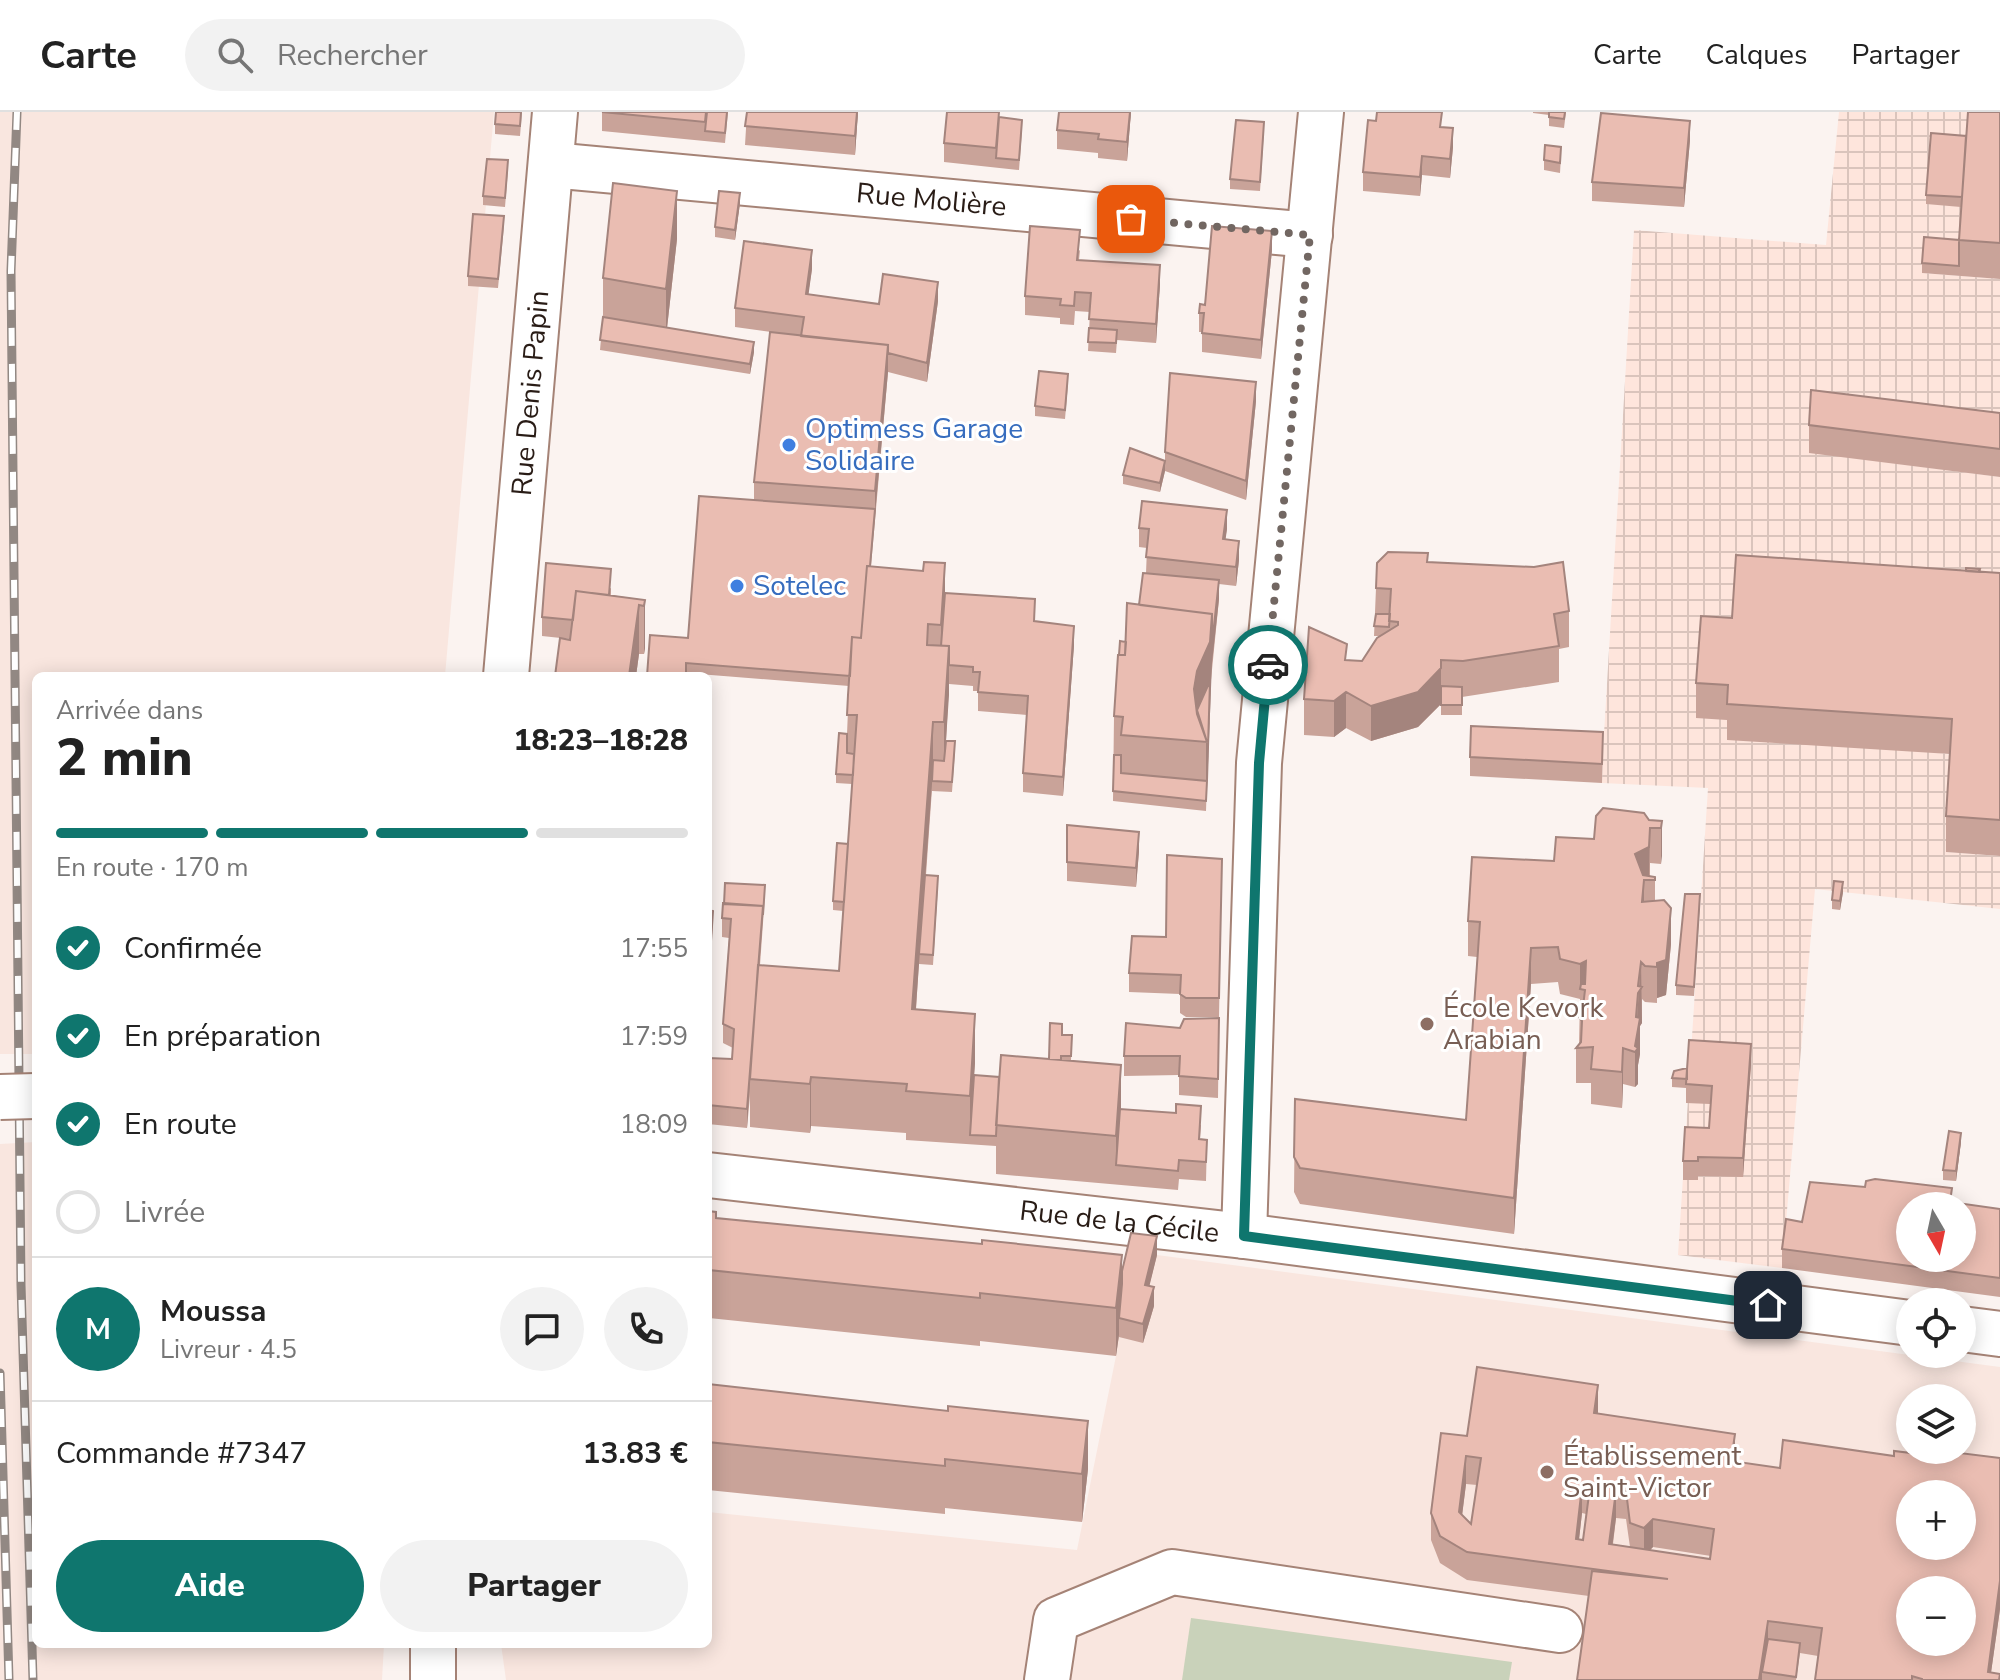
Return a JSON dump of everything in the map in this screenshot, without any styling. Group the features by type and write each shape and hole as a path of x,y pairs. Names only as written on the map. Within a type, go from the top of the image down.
{"street":[{"name":"Rue Denis Papin","path":"506,672 555,112"},
{"path":"1244,1236 1259,763 1321,112"},
{"name":"Rue Molière","path":"551,165 1310,235"},
{"path":"0,1097 32,1096"},
{"name":"Rue de la Cécile","path":"712,1175 1244,1236 1896,1321"},
{"path":"1976,1331 2000,1334"},
{"path":"1047,1680 1056,1620 1172,1572 1560,1630"},
{"path":"433,1648 433,1680"}],"shaded area":[{"path":"0,112 494,112 445,672 32,672 32,1054 0,1054"},
{"path":"1839,112 2000,112 1960,250 1922,273 2000,279 2000,441 1809,452 2000,477 2000,609 1728,720 1952,755 1946,852 2000,856 2000,909 1815,889 1782,1268 1678,1255 1708,788 1602,783 1603,751 1634,230 1826,245"},
{"path":"32,1142 32,1648 384,1648 382,1680 0,1680 0,1144"},
{"name":"Établissement Saint-Victor","path":"1157,1255 1896,1353 1896,1368 1976,1368 1976,1364 2000,1367 2000,1680 506,1680 502,1648 712,1648 712,1512 1077,1550 1116,1356 1122,1304"}],"green space":[{"path":"1191,1618 1512,1662 1509,1680 1182,1680"}],"building":[{"path":"496,112 521,112 520,126 495,124"},
{"path":"602,112 706,112 705,122"},
{"path":"707,112 727,112 725,133 705,131"},
{"path":"747,112 857,112 855,136 745,126"},
{"path":"947,112 999,112 996,148 944,143"},
{"path":"1059,112 1130,112 1127,142 1098,139 1099,134 1057,130"},
{"path":"1377,112 1442,112 1440,127 1453,128 1450,159 1422,156 1420,177 1363,172 1368,120 1376,121"},
{"path":"1549,112 1565,112 1564,119 1549,117"},
{"path":"1968,112 2000,112 2000,243 1959,240"},
{"path":"1601,113 1690,121 1684,188 1592,182"},
{"path":"999,117 1022,120 1019,160 996,158"},
{"path":"1236,120 1264,122 1260,182 1230,179"},
{"path":"1931,133 1966,136 1962,197 1926,195"},
{"path":"1545,145 1561,147 1560,163 1544,160"},
{"path":"487,159 508,160 505,198 483,196"},
{"path":"613,183 677,191 666,289 603,278"},
{"path":"719,191 740,193 735,230 715,227"},
{"path":"473,214 504,216 498,279 468,276"},
{"path":"1030,226 1080,230 1077,260 1160,265 1156,324 1089,319 1091,293 1075,292 1074,306 1060,305 1061,299 1025,296"},
{"path":"1212,226 1272,231 1261,340 1202,333 1204,313 1199,313 1200,304 1205,305"},
{"path":"1924,237 1959,240 1959,266 1922,263"},
{"path":"744,241 812,250 806,294 879,304 883,274 938,282 927,363 888,353 888,345 801,336 804,317 735,308"},
{"path":"603,317 754,342 750,364 600,340"},
{"path":"1089,328 1117,330 1116,343 1088,342"},
{"path":"770,332 888,345 875,491 754,482"},
{"path":"1039,371 1068,374 1065,410 1035,406"},
{"path":"1170,373 1256,382 1246,481 1165,452"},
{"path":"1811,390 2000,413 2000,449 1809,425"},
{"path":"1130,448 1165,461 1160,483 1123,475"},
{"path":"699,496 875,509 861,638 852,637 850,676 686,663 686,672 647,672 650,635 688,638"},
{"path":"1142,501 1227,510 1223,539 1239,541 1236,567 1146,557 1149,529 1139,528"},
{"path":"1388,552 1428,553 1427,562 1534,567 1563,562 1569,611 1554,614 1559,646 1463,661 1441,660 1441,668 1418,692 1371,706 1346,692 1334,701 1304,699 1309,627 1347,644 1345,660 1362,661 1377,638 1398,625 1398,622 1389,621 1391,589 1376,588 1377,563"},
{"path":"1736,555 2000,573 2000,820 1946,816 1952,719 1727,704 1728,685 1696,683 1701,616 1732,618"},
{"path":"924,562 945,563 941,625 928,624 927,645 949,646 944,722 933,722 912,1009 975,1014 970,1096 906,1091 907,1084 811,1077 810,1084 750,1079 758,965 839,971 857,715 847,715 852,637 861,638 867,566 923,571"},
{"path":"546,563 611,569 609,595 576,591 573,620 542,617"},
{"path":"1966,568 1980,569 1979,572 1966,571"},
{"path":"1143,573 1219,580 1212,644 1212,614 1139,605"},
{"path":"576,591 645,600 644,606 639,605 630,672 556,672 560,638 570,640"},
{"path":"945,593 1035,599 1034,621 1074,626 1063,777 1023,773 1028,696 978,692 980,672 973,672 973,667 949,665 949,646 941,646"},
{"path":"1127,603 1212,614 1210,642 1197,671 1194,689 1197,714 1207,742 1121,735 1123,717 1114,716 1118,655 1125,655"},
{"path":"1376,614 1390,614 1389,627 1374,626"},
{"path":"1120,641 1126,642 1125,655 1119,655"},
{"path":"1210,681 1207,780 1207,742 1197,710"},
{"path":"1441,686 1462,687 1462,705 1441,705"},
{"path":"1471,726 1603,732 1602,764 1470,757"},
{"path":"839,733 847,734 847,753 854,754 853,775 836,774"},
{"path":"946,741 955,741 952,782 932,781 933,760 944,761"},
{"path":"1114,755 1121,755 1121,773 1207,781 1206,801 1113,791"},
{"path":"1603,808 1644,813 1649,820 1662,821 1661,828 1650,828 1649,847 1635,854 1643,875 1655,877 1655,880 1644,880 1642,902 1664,900 1671,908 1666,960 1657,963 1657,967 1645,966 1641,962 1638,986 1642,987 1638,993 1636,1017 1640,1018 1635,1046 1638,1048 1635,1052 1623,1048 1622,1072 1591,1069 1593,1047 1576,1048 1581,1042 1582,1021 1579,1017 1582,1015 1585,990 1580,989 1581,984 1585,984 1586,961 1580,964 1560,959 1558,947 1531,948 1514,1198 1300,1168 1294,1157 1295,1099 1466,1120 1480,922 1468,921 1472,857 1554,861 1556,837 1594,839 1596,816"},
{"path":"1067,825 1139,832 1136,868 1067,862"},
{"path":"837,843 848,844 844,902 833,901"},
{"path":"1167,855 1222,859 1219,998 1186,998 1180,994 1181,975 1129,973 1132,936 1166,937"},
{"path":"925,875 938,876 933,955 919,954"},
{"path":"1834,881 1843,882 1840,901 1832,900"},
{"path":"725,883 765,885 763,915 763,906 724,904"},
{"path":"1685,894 1700,894 1694,987 1676,985"},
{"path":"723,903 763,906 747,1109 712,1105 712,1058 732,1059 734,1029 723,1024 731,919 722,918"},
{"path":"1219,1018 1218,1079 1179,1076 1180,1056 1124,1056 1126,1023 1180,1028 1184,1019"},
{"path":"1050,1023 1062,1024 1062,1035 1072,1035 1071,1056 1061,1056 1061,1060 1049,1059"},
{"path":"1689,1040 1751,1044 1743,1158 1698,1157 1698,1161 1683,1161 1685,1127 1709,1128 1712,1086 1686,1084"},
{"path":"1001,1055 1121,1065 1116,1136 996,1125"},
{"path":"1687,1068 1687,1079 1672,1078 1674,1071"},
{"path":"974,1075 999,1077 996,1136 970,1135"},
{"path":"1176,1104 1201,1106 1199,1139 1207,1140 1206,1162 1179,1160 1178,1171 1116,1165 1120,1109 1176,1113"},
{"path":"1949,1131 1961,1133 1956,1171 1943,1170"},
{"path":"1875,1179 1952,1188 1951,1192 1896,1192 1896,1264 1782,1249 1786,1219 1802,1222 1810,1182 1865,1187 1866,1181"},
{"path":"1976,1206 2000,1209 2000,1278 1955,1272 1976,1272"},
{"path":"712,1212 716,1212 716,1218 1122,1255 1116,1308 980,1293 980,1298 712,1270"},
{"path":"1131,1233 1157,1236 1145,1285 1154,1287 1143,1324 1119,1318 1122,1271"},
{"path":"1477,1367 1598,1385 1594,1413 1735,1434 1731,1461 1780,1468 1783,1440 1894,1456 1896,1451 1896,1464 1976,1464 1976,1455 2000,1458 2000,1581 1988,1672 2000,1674 1999,1680 1922,1680 1912,1676 1912,1680 1815,1680 1822,1628 1768,1621 1759,1680 1577,1680 1592,1571 1668,1579 1467,1552 1440,1536 1431,1513 1441,1433 1467,1436","holes":["1466,1456 1481,1458 1471,1524 1459,1512","1582,1486 1590,1487 1583,1540 1576,1539","1616,1491 1626,1491 1630,1523 1644,1528 1653,1519 1714,1529 1710,1559 1609,1544"]},
{"path":"712,1384 948,1411 948,1406 1088,1421 1082,1474 945,1459 945,1466 712,1442"},
{"path":"1768,1639 1800,1643 1796,1677 1762,1672"}],"railway":[{"path":"17,112 11,271 21,1285 32,1647"},
{"path":"0,1373 9,1680"},
{"path":"32,1648 33,1680"}],"way so far":[{"path":"1131,219 1310,235 1268,665"}],"place":[{"name":"Optimess Garage Solidaire","path":"789,445"},
{"name":"Sotelec","path":"737,586"},
{"name":"École Kevork Arabian","path":"1427,1024"},
{"name":"Établissement Saint-Victor","path":"1547,1472"}],"route":[{"path":"1268,665 1259,763 1244,1236 1768,1305"}]}
